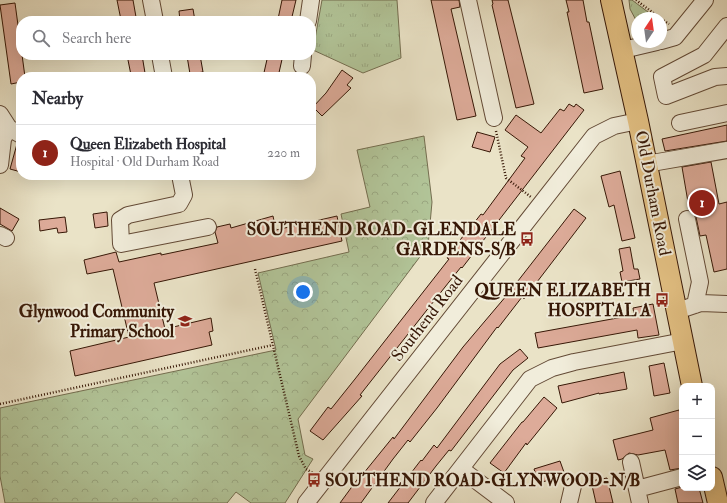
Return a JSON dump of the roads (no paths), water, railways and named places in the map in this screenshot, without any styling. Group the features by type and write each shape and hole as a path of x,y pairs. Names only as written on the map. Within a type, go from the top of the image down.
{"main road":[{"name":"Old Durham Road","path":"611,0 623,50 646,164 686,308 682,340 691,383"},
{"path":"715,490 718,503"}],"street":[{"path":"152,0 154,16"},
{"path":"309,16 311,0"},
{"path":"468,0 494,118"},
{"path":"667,39 675,37 705,0"},
{"path":"721,76 666,96 662,77 704,55 727,26"},
{"path":"623,50 632,48"},
{"path":"697,59 721,76"},
{"path":"161,60 163,72"},
{"path":"680,123 727,114"},
{"name":"Southend Road","path":"306,503 594,136 614,126 638,121"},
{"path":"0,165 3,140 10,126"},
{"path":"646,164 727,150"},
{"path":"181,180 184,195 179,204 128,216 120,220 121,244 208,227"},
{"path":"686,308 700,282 687,219"},
{"path":"686,308 701,303 727,304"},
{"path":"434,503 530,380 552,368 559,366 682,340"},
{"path":"631,462 638,496 679,478"},
{"path":"461,469 506,503"},
{"path":"569,503 573,486"}],"place":[{"name":"Queen Elizabeth Hospital","path":"702,203"},
{"name":"SOUTHEND ROAD-GLENDALE GARDENS-S/B","path":"527,239"},
{"name":"QUEEN ELIZABETH HOSPITAL A","path":"662,300"},
{"name":"Glynwood Community Primary School","path":"185,321"},
{"name":"SOUTHEND ROAD-GLYNWOOD-N/B","path":"314,480"}]}
